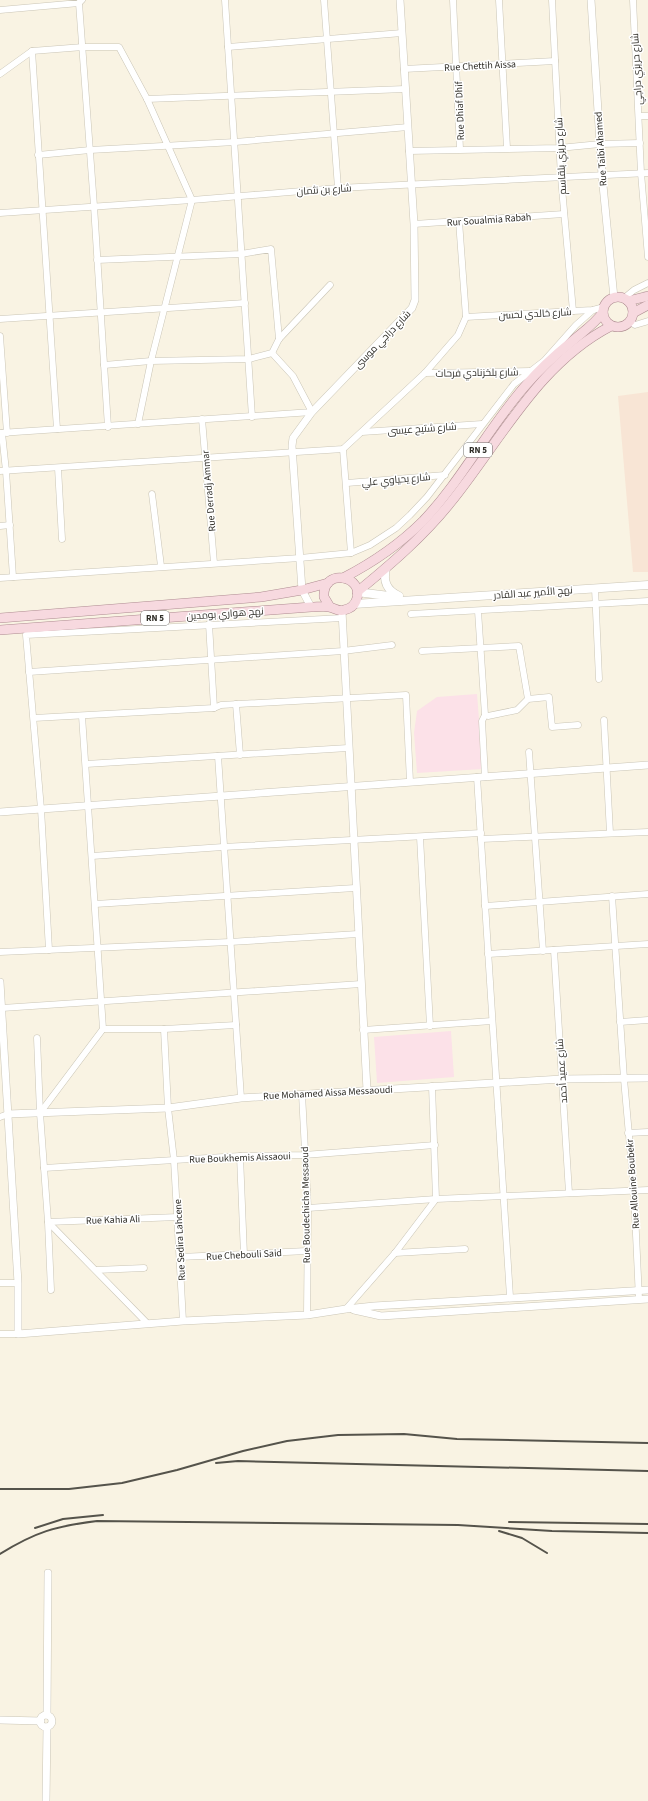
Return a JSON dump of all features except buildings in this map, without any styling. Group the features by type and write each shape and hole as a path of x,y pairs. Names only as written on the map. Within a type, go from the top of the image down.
{"main road":[{"path":"648,296 609,301 604,310 605,320 611,326 622,327 631,317 648,305"},
{"path":"622,299 632,307 631,317"},
{"name":"RN 5","path":"344,578 386,552 422,522 447,493 506,410 525,386 564,348 594,324 604,310"},
{"name":"RN 5","path":"357,592 386,568 443,513 471,477 518,410 548,374 585,342 611,326"},
{"path":"386,568 384,580 387,587 394,594 401,597"},
{"path":"344,578 352,582 357,592 354,604 342,615 330,607 324,597 325,588 328,583 335,579 344,578"},
{"name":"نهج هواري بومدين","path":"4,618 261,597 302,590 328,583"},
{"name":"نهج الأمير عبد القادر","path":"354,604 648,585"},
{"name":"نهج الأمير عبد القادر","path":"357,592 418,599"},
{"name":"نهج هواري بومدين","path":"5,629 311,607 330,607"}],"street":[{"path":"225,0 239,195 241,254 246,303 252,417"},
{"path":"324,0 338,188"},
{"name":"شارع دراجي موسى","path":"311,607 302,590 292,453 293,438 312,412 414,304 416,294 412,184 400,0"},
{"name":"Rue Dhiaf Dhif","path":"453,0 460,149"},
{"path":"499,0 504,63 507,148"},
{"name":"شارع حريزي بلقاسم","path":"552,0 559,148 573,311"},
{"name":"Rue Taibi Ahamed","path":"591,0 602,175 622,299"},
{"name":"شارع حريزي دراجي","path":"632,0 640,143 645,173 648,257"},
{"path":"0,10 81,2 108,427"},
{"path":"228,46 402,33"},
{"path":"0,74 32,51 83,47 119,47 147,99 192,200 164,307 138,424"},
{"path":"32,51 48,316 57,429"},
{"name":"Rue Chettih Aissa","path":"404,68 555,61"},
{"path":"147,99 232,97 405,89"},
{"path":"639,116 648,116"},
{"path":"38,155 90,150 235,142 408,127"},
{"path":"409,151 559,148 600,144 640,143"},
{"name":"شارع بن نثمان","path":"0,213 338,188 645,173"},
{"name":"Rur Soualmia Rabah","path":"414,224 564,214"},
{"path":"3,471 343,449 426,373 458,335 466,317 459,221"},
{"path":"97,260 241,254 271,249 279,339"},
{"path":"622,299 634,290 648,283"},
{"path":"104,365 151,361 249,360 272,353 279,339 330,285"},
{"path":"0,319 100,313 164,307 246,303"},
{"path":"0,578 161,566 300,558 351,553 370,546 396,528 427,497 514,384 544,361 576,324 593,310"},
{"name":"شارع خالدي لحسن","path":"466,317 604,310"},
{"path":"631,317 635,325 648,321"},
{"path":"0,336 3,471 10,525 13,576"},
{"path":"3,433 312,412 293,376 272,353"},
{"name":"شارع بلخزنادي فرحات","path":"426,373 530,371"},
{"name":"Rue Derradj Ammar","path":"202,419 214,563"},
{"name":"شارع شتيح عيسى","path":"362,432 482,424"},
{"path":"343,449 347,483 351,553"},
{"path":"58,468 62,539"},
{"name":"شارع يحياوي علي","path":"347,483 445,475"},
{"path":"152,494 161,566"},
{"path":"0,526 10,525"},
{"path":"595,588 599,679"},
{"path":"411,614 648,601"},
{"path":"478,611 485,715 482,721 485,777"},
{"path":"4,618 5,629 26,635 342,615 355,888 367,1090"},
{"path":"209,624 214,708"},
{"path":"26,635 34,718 49,950"},
{"path":"29,672 343,651 392,645"},
{"path":"422,651 519,646 528,699"},
{"path":"34,718 214,708 221,705 236,704 406,695 410,782"},
{"path":"485,715 488,716 517,710 528,699 549,697 552,727 578,725"},
{"path":"236,704 240,755"},
{"path":"40,1113 103,1029 82,716"},
{"path":"604,720 610,833"},
{"path":"86,764 348,748"},
{"path":"529,752 543,951"},
{"path":"218,756 241,1098"},
{"path":"0,812 648,765"},
{"path":"477,777 510,1297"},
{"path":"92,856 420,836 535,837 648,832"},
{"path":"420,836 430,1026"},
{"path":"95,904 355,888"},
{"path":"485,906 648,894"},
{"name":"Rue Allouine Boubekr","path":"612,896 614,946 628,1133 634,1190 639,1299"},
{"path":"0,952 230,942 358,934"},
{"path":"488,954 648,944"},
{"name":"شارع عميد أحمد","path":"554,950 569,1193"},
{"path":"0,982 18,1282 18,1334"},
{"path":"2,1008 361,984"},
{"path":"620,1022 648,1020"},
{"path":"363,1030 492,1021"},
{"path":"103,1029 164,1029 236,1025"},
{"name":"Rue Sedira Lahcene","path":"164,1029 168,1108 174,1160 184,1321"},
{"path":"37,1038 51,1290"},
{"name":"Rue Mohamed Aissa Messaoudi","path":"8,1114 168,1108 241,1098 432,1086 562,1079 648,1078"},
{"path":"346,1309 395,1253 436,1199 432,1086"},
{"name":"Rue Boudechicha Messaoud","path":"302,1094 304,1155 308,1208 306,1315"},
{"path":"0,1117 8,1114"},
{"path":"628,1133 648,1132"},
{"name":"Rue Boukhemis Aissaoui","path":"44,1168 240,1156 304,1155 435,1145"},
{"path":"240,1156 244,1254"},
{"path":"308,1208 436,1199 648,1190"},
{"name":"Rue Kahia Ali","path":"48,1222 178,1217"},
{"path":"48,1222 148,1324"},
{"path":"395,1253 465,1249"},
{"name":"Rue Chebouli Said","path":"180,1257 307,1251"},
{"path":"96,1270 144,1268"},
{"path":"0,1283 18,1282"},
{"path":"0,1334 18,1334 184,1321 306,1315 346,1309 510,1297 648,1290"},
{"path":"346,1309 381,1316 648,1299"},
{"path":"47,1727 52,1724 52,1720 47,1715 48,1573"},
{"path":"40,1721 43,1716 47,1715"},
{"path":"0,1720 40,1721"},
{"path":"40,1721 42,1725 47,1727"},
{"path":"46,1801 47,1727"}],"shaded area":[{"path":"648,392 648,572 633,572 618,396"},
{"path":"477,694 483,769 417,773 414,733 417,711 437,697"},
{"path":"451,1031 454,1077 377,1083 374,1037"}],"railway":[{"path":"0,1489 69,1489 122,1483 287,1441 338,1435 404,1434 457,1439 648,1443"},
{"path":"216,1463 238,1461 648,1471"},
{"path":"35,1528 63,1519 103,1515"},
{"path":"0,1554 24,1540 46,1531 69,1525 97,1521 458,1525 552,1531 648,1533"},
{"path":"509,1522 648,1524"},
{"path":"499,1531 522,1538 547,1553"}]}
